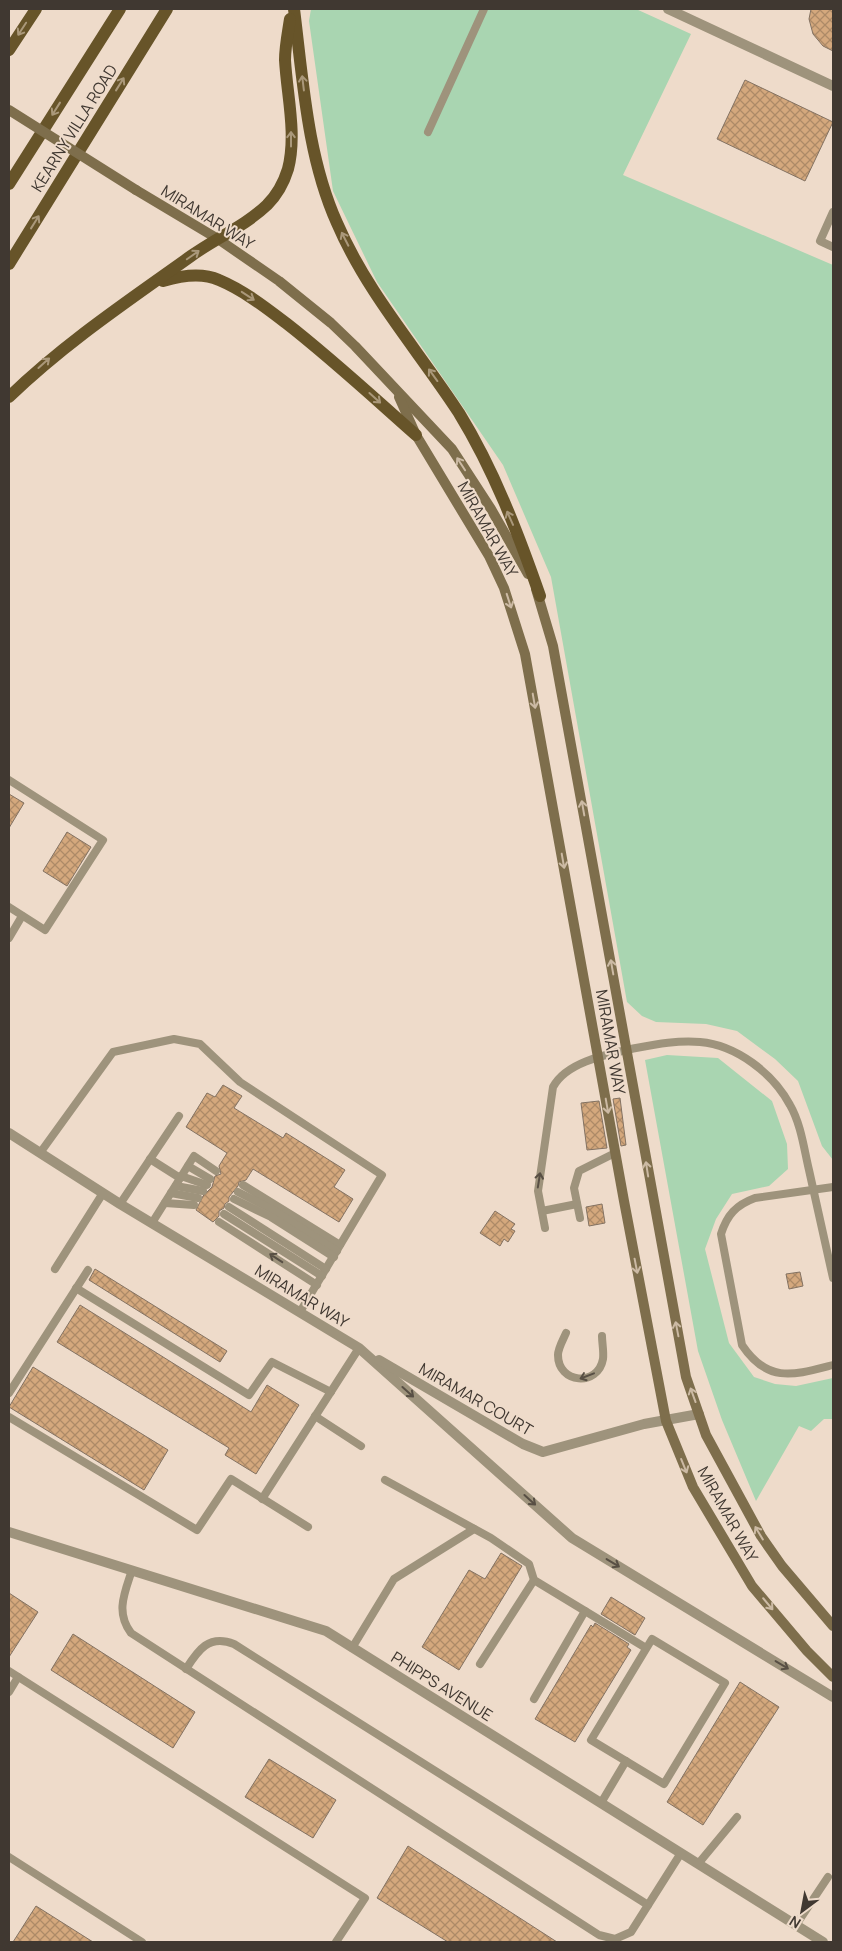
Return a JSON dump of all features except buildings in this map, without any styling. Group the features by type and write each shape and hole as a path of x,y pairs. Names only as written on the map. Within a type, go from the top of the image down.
{"main road":[{"path":"9,50 36,9"},
{"name":"KEARNY VILLA ROAD","path":"9,184 120,9"},
{"name":"KEARNY VILLA ROAD","path":"9,264 167,9"},
{"path":"9,397 45,362 75,338 248,220 267,205 279,189 287,170 292,135 285,57 292,9"},
{"path":"292,9 314,148 336,222 374,293 442,387 478,448 521,541 540,596"},
{"name":"MIRAMAR WAY","path":"9,110 218,239 280,281 331,323 452,449 491,508 540,596 553,646 686,1377 706,1435 760,1536 782,1566 833,1626"},
{"path":"153,284 182,276 200,276 217,279 237,289 262,305 327,355 416,436"},
{"name":"MIRAMAR WAY","path":"396,390 416,436 486,550 504,588 525,654 615,1152 666,1421 693,1487 752,1586 807,1651 833,1677"}],"street":[{"path":"668,9 833,86"},
{"name":"MIRAMAR WAY","path":"9,1133 103,1194 359,1348 572,1538 833,1696"},
{"name":"MIRAMAR COURT","path":"359,1348 523,1444 543,1452 644,1424 699,1414"},
{"name":"PHIPPS AVENUE","path":"9,1532 326,1631 823,1942"}],"lane":[{"path":"428,132 484,9"},
{"path":"833,212 820,241 833,247"},
{"path":"9,780 103,840 45,930 9,907"},
{"path":"9,938 22,916"},
{"path":"40,1153 113,1052 174,1039 200,1044 240,1082 382,1175 300,1312"},
{"path":"545,1228 538,1191 553,1087 558,1078 566,1071 599,1058 628,1050 663,1042 701,1042 737,1053 768,1075 791,1105 803,1141 833,1278"},
{"path":"120,1204 179,1116"},
{"path":"580,1218 574,1188 578,1170 615,1152"},
{"path":"152,1224 194,1156 216,1170"},
{"path":"150,1159 179,1180 206,1185 188,1166"},
{"path":"243,1185 337,1251"},
{"path":"833,1187 755,1198 742,1203 732,1211 725,1221 721,1234 742,1345 750,1357 760,1366 788,1375 833,1365"},
{"path":"165,1203 196,1202 171,1193"},
{"path":"55,1268 103,1194"},
{"path":"236,1196 275,1211 337,1251"},
{"path":"542,1211 577,1204"},
{"path":"229,1207 324,1273"},
{"path":"224,1214 324,1273"},
{"path":"219,1222 317,1285"},
{"path":"9,1393 88,1270"},
{"path":"76,1288 249,1396 272,1362 331,1392"},
{"path":"566,1333 558,1353 559,1363 565,1373 580,1379 589,1378 599,1370 603,1359 602,1336"},
{"path":"262,1499 359,1348"},
{"path":"315,1416 361,1446"},
{"path":"9,1417 197,1530 232,1478 308,1527"},
{"path":"385,1480 474,1528 529,1564 534,1580 646,1648"},
{"path":"352,1648 394,1579 474,1528"},
{"path":"132,1570 121,1605 124,1625 131,1633 598,1935 615,1939 624,1937 631,1932 681,1853"},
{"path":"480,1664 534,1580"},
{"path":"534,1699 585,1611"},
{"path":"652,1639 725,1683 664,1784 626,1761 591,1740 652,1639"},
{"path":"186,1669 197,1651 210,1642 218,1640 234,1644 648,1906"},
{"path":"9,1671 365,1898 336,1942"},
{"path":"9,1692 18,1677"},
{"path":"601,1803 626,1761"},
{"path":"698,1864 737,1817"},
{"path":"9,1857 142,1942"},
{"path":"796,1925 828,1877"}],"green space":[{"path":"311,9 636,9 691,34 623,175 833,265 833,1160 822,1146 798,1081 775,1059 737,1031 706,1024 656,1022 642,1016 627,1002 551,577 503,465 377,282 333,191 309,21"},
{"path":"667,1055 718,1058 772,1101 787,1144 788,1169 769,1186 732,1194 716,1219 705,1249 729,1343 754,1377 775,1384 796,1386 833,1378 833,1419 824,1419 811,1431 799,1426 756,1501 722,1420 698,1351 645,1060"}]}
